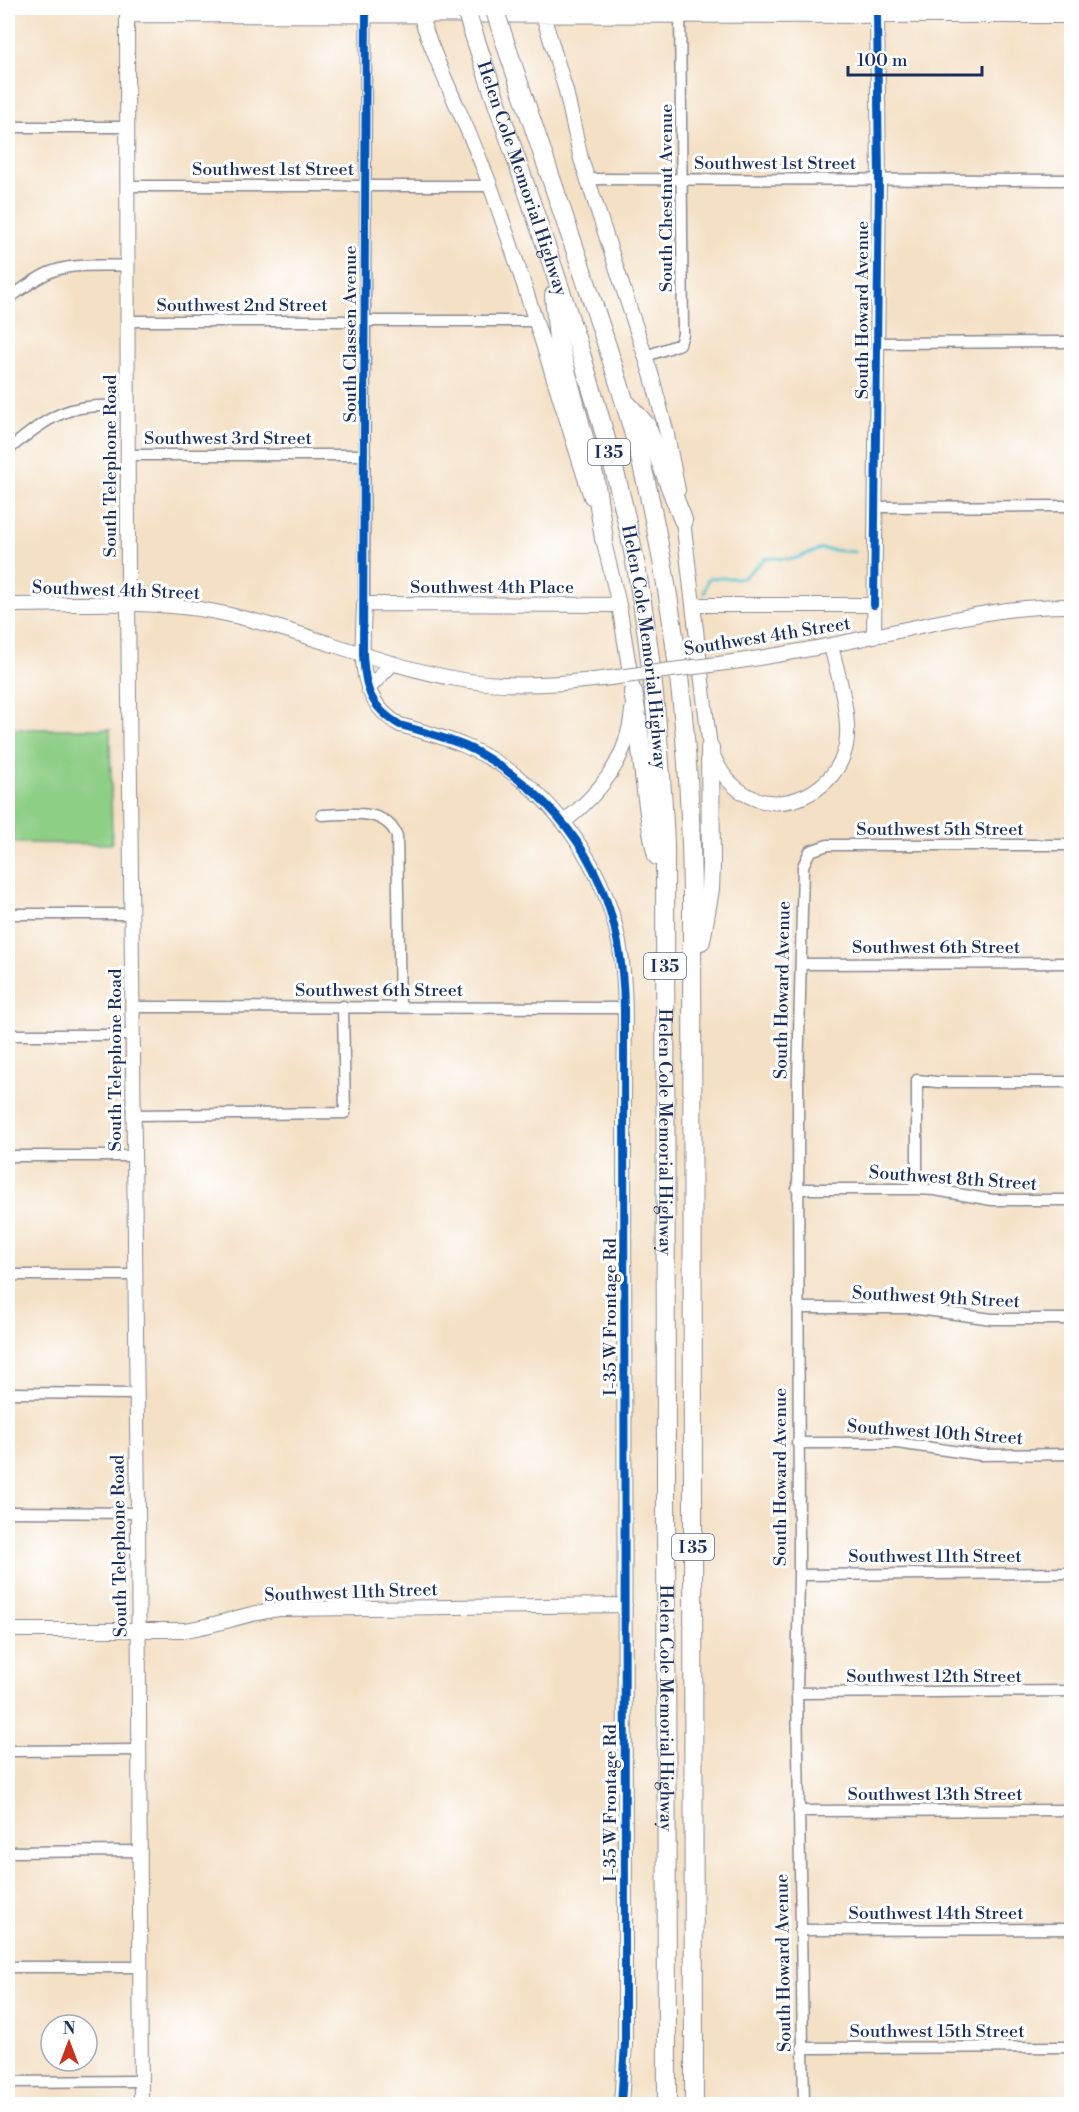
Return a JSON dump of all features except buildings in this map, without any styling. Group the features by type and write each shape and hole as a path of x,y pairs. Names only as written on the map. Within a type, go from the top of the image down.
{"highway":[{"name":"Helen Cole Memorial Highway","path":"465,8 593,393 619,489 638,578 656,705 664,821 665,890 667,2104"},
{"name":"Helen Cole Memorial Highway","path":"494,8 605,339 646,482 671,613 683,703 692,843 694,2104"},
{"path":"550,261 558,340 595,479 604,539"},
{"path":"623,400 646,425 683,520"},
{"path":"633,692 640,731 649,822 665,890"},
{"path":"693,990 710,889 712,830 710,748"}],"main road":[{"path":"127,11 877,11 1071,16"},
{"name":"South Telephone Road","path":"127,11 128,605 138,1513 141,2104"},
{"path":"419,11 446,84 474,144 490,186 536,321 604,539 619,605 633,692 628,735 617,764 596,794 564,822"},
{"path":"543,11 566,91 581,159 646,356 666,430 683,520 710,748 728,781 742,792 758,799 777,802 798,799 816,790 833,776 843,756 847,732 831,646"},
{"name":"South Howard Avenue","path":"874,636 879,180 877,11"},
{"name":"Southwest 4th Place","path":"364,604 619,605"},
{"name":"South Classen Avenue","path":"363,654 364,604"},
{"name":"Southwest 4th Street","path":"8,605 128,605 196,609 268,623 393,663 457,679 499,684 563,684 726,663 831,646 1001,609 1071,606"},
{"path":"694,605 874,605"},
{"name":"I-35 W Frontage Rd","path":"363,654 368,689 376,706 390,719 400,725 438,736 487,757 529,788 564,822 586,855 608,903 622,960 624,1008 625,2044 621,2104"},
{"path":"368,689 393,663"},
{"name":"Southwest 11th Street","path":"8,1630 200,1628 279,1609 625,1605"}],"street":[{"name":"South Classen Avenue","path":"364,604 366,11"},
{"name":"South Chestnut Avenue","path":"646,356 676,346 682,340 681,11"},
{"path":"8,127 128,127"},
{"name":"Southwest 1st Street","path":"587,179 1071,180"},
{"name":"Southwest 1st Street","path":"129,186 490,186"},
{"path":"8,284 11,296 40,277 60,269 128,265"},
{"name":"Southwest 2nd Street","path":"128,321 536,321"},
{"path":"877,343 1071,342"},
{"name":"Southwest 3rd Street","path":"8,450 50,417 61,412 89,406 128,407"},
{"name":"Southwest 3rd Street","path":"128,455 365,454"},
{"path":"876,507 1071,506"},
{"path":"322,815 367,814 386,821 392,827 398,843 400,1007"},
{"name":"Southwest 5th Street","path":"810,851 828,845 1071,845"},
{"name":"South Howard Avenue","path":"804,2104 797,1693 799,1575 797,1189 803,866 810,851"},
{"path":"8,914 132,914"},
{"name":"Southwest 6th Street","path":"801,964 1071,963"},
{"path":"134,1115 345,1113 343,1006"},
{"name":"Southwest 6th Street","path":"133,1007 624,1008"},
{"path":"8,1035 133,1035"},
{"path":"917,1189 917,1080 1071,1082"},
{"path":"8,1156 134,1156"},
{"name":"Southwest 8th Street","path":"797,1189 917,1189 992,1200 1071,1200"},
{"path":"8,1275 135,1275"},
{"name":"Southwest 9th Street","path":"798,1308 911,1308 992,1319 1071,1319"},
{"path":"8,1393 135,1394"},
{"name":"Southwest 10th Street","path":"797,1443 897,1443 980,1455 1071,1454"},
{"path":"8,1512 138,1513"},
{"name":"Southwest 11th Street","path":"799,1575 1071,1573"},
{"name":"Southwest 12th Street","path":"797,1693 1071,1691"},
{"path":"8,1751 138,1750"},
{"name":"Southwest 13th Street","path":"798,1811 1071,1810"},
{"path":"8,1852 139,1851"},
{"name":"Southwest 14th Street","path":"800,1930 1071,1929"},
{"path":"8,1967 140,1967"},
{"name":"Southwest 15th Street","path":"802,2048 1071,2047"},
{"path":"8,2082 141,2081"}],"green space":[{"path":"8,729 110,729 112,844 8,843"}],"waterway":[{"path":"704,593 710,578 743,578 766,558 793,559 821,549 855,552"}],"cycle path":[{"path":"366,8 363,654 367,686 381,711 400,725 449,740 480,754 523,783 548,806 569,830 600,883 618,943 622,975 624,1008 625,2044 621,2104"},
{"path":"874,605 879,180 877,15"}]}
